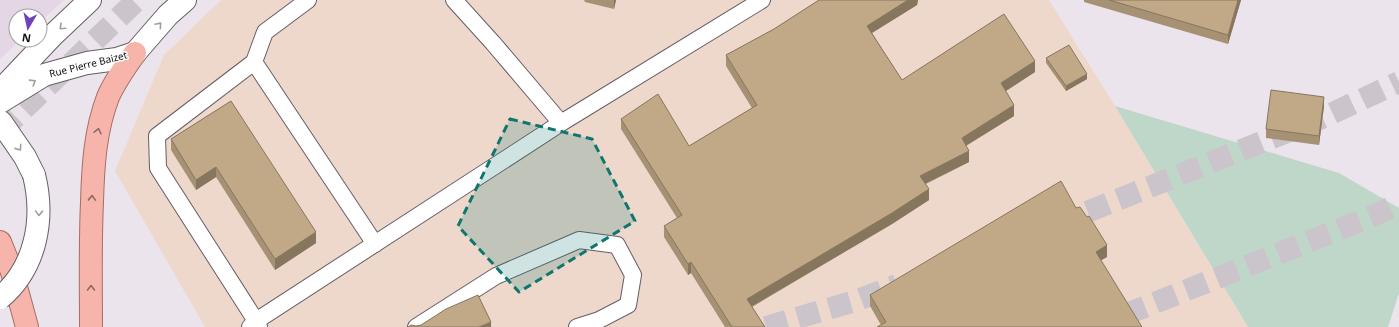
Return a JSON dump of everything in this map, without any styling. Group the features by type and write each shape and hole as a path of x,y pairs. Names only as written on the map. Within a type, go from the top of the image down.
{"highway":[{"path":"91,327 91,226 93,169 97,133 108,97 118,77 135,52"},
{"path":"0,242 12,272 27,327"}],"street":[{"path":"0,91 53,35 90,0"},
{"name":"Rue Pierre Baizet","path":"0,112 44,75 88,63 117,59 135,52 168,15 185,0"},
{"path":"0,112 34,175 38,189 39,206 33,250 28,262 12,287 0,298"}],"lane":[{"path":"308,0 265,32 254,62 157,136 158,168 255,325 375,244 561,123 762,0"},
{"path":"454,0 493,43 561,123"},
{"path":"254,62 375,244"},
{"path":"416,327 496,276 579,240 617,245 633,276 628,305 599,320 577,327"}],"highlighted area":[{"path":"510,119 592,139 635,221 519,292 458,226"}],"shaded area":[{"path":"0,0 64,0 48,15 48,8 8,8 8,48 12,48 0,59"},
{"path":"221,0 1049,0 1115,106 1248,327 205,327 115,171 164,55"}],"green space":[{"path":"1115,106 1339,173 1399,208 1399,293 1388,327 1248,327"}],"building":[{"path":"819,0 908,0 867,26 902,80 1004,14 1035,61 1001,83 1014,105 962,138 969,151 920,176 929,189 892,213 747,299 765,327 732,327 691,262 688,264 664,226 682,215 621,119 658,94 689,146 757,105 726,55 774,29"},
{"path":"1109,0 1238,0 1228,35"},
{"path":"1069,45 1087,74 1066,86 1046,58"},
{"path":"1271,90 1324,97 1319,136 1266,129"},
{"path":"231,101 316,232 275,259 216,167 196,180 171,139"},
{"path":"1061,181 1076,208 1080,207 1087,217 1089,216 1107,245 1096,252 1142,327 877,327 886,322 870,295"},
{"path":"478,295 491,322 479,327 408,327 411,325 421,325 446,309"}],"tunnel":[{"path":"0,132 137,0"},
{"path":"1057,224 1322,118 1399,82"},
{"path":"1094,327 1373,216 1399,203"},
{"path":"766,327 855,301 897,285"}]}
